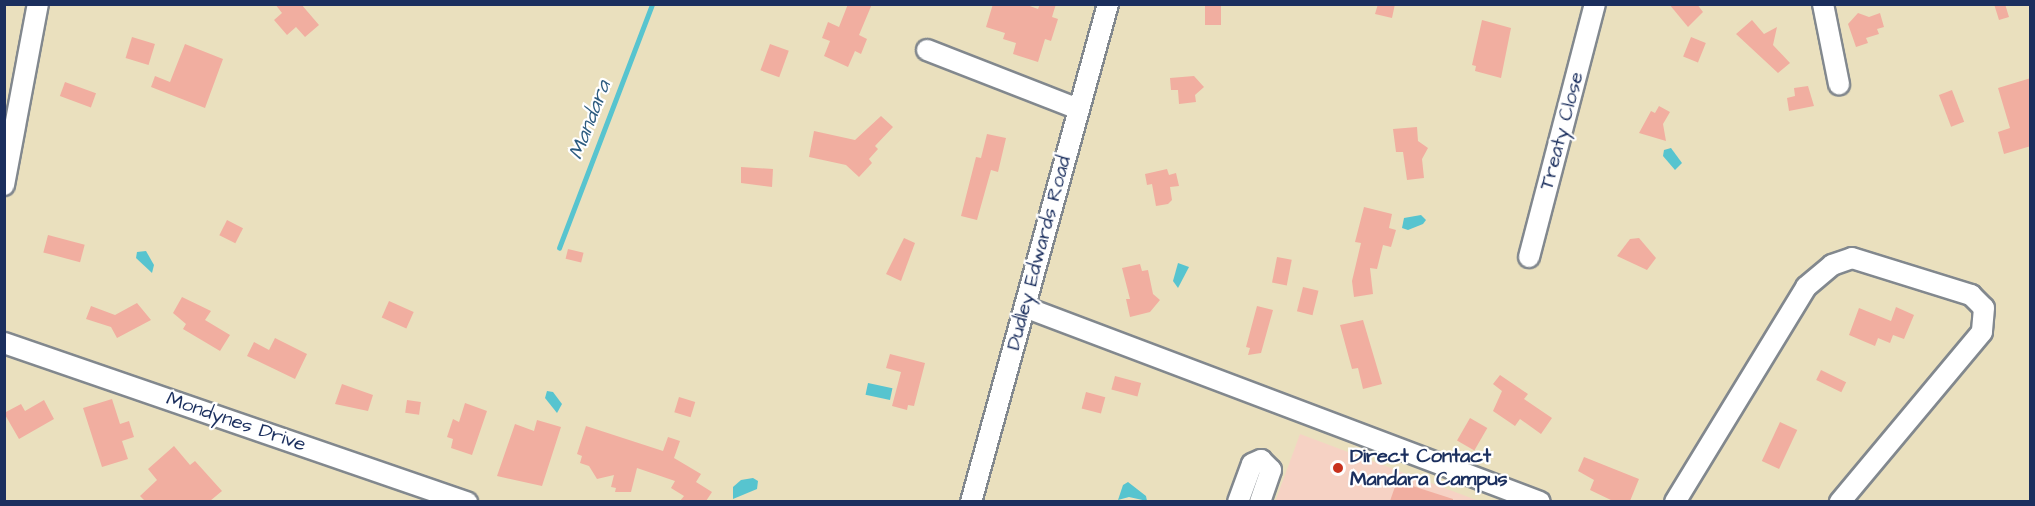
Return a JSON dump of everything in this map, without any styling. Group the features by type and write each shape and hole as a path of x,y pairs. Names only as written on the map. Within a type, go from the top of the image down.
{"street":[{"path":"4,185 38,4"},
{"name":"Dudley Edwards Road","path":"971,501 1027,308 1078,109 1108,4"},
{"name":"Treaty Close","path":"1529,256 1595,4"},
{"path":"1823,4 1839,84"},
{"path":"927,50 1078,109"},
{"path":"1675,501 1806,287 1832,265 1852,258 1971,295 1984,308 1982,332 1840,501"},
{"path":"1027,308 1540,501"},
{"name":"Mondynes Drive","path":"4,344 467,501"},
{"path":"1238,501 1252,464 1261,460 1271,470 1260,501"}],"shaded area":[{"name":"Direct Contact Mandara Campus","path":"1300,434 1479,501 1275,502"}],"water":[{"path":"1671,148 1682,163 1675,170 1663,156 1664,150"},
{"path":"1421,215 1426,220 1423,224 1408,230 1402,228 1404,218"},
{"path":"146,251 154,265 152,273 136,258 137,252"},
{"path":"1178,263 1189,267 1178,288 1173,281"},
{"path":"868,383 892,388 890,400 866,395"},
{"path":"547,391 553,392 562,404 557,413 545,398"},
{"path":"753,478 758,481 757,489 733,499 733,487 741,480"},
{"path":"1128,482 1146,496 1147,501 1129,497 1118,500 1123,485"}],"building":[{"path":"275,4 301,4 319,25 305,37 296,27 287,35 274,20 282,13"},
{"path":"848,4 872,4 859,35 867,39 861,54 855,51 848,67 824,56 830,41 822,38 828,22 839,27"},
{"path":"993,4 1024,4 1038,9 1040,4 1056,4 1052,17 1058,19 1051,41 1045,39 1038,62 1013,54 1016,43 1003,39 1005,33 986,27"},
{"path":"1205,4 1221,4 1221,25 1205,25"},
{"path":"1378,4 1395,4 1392,18 1375,14"},
{"path":"1669,4 1697,4 1703,12 1688,27"},
{"path":"1994,4 2005,4 2009,17 1999,20"},
{"path":"1858,13 1869,17 1880,13 1884,27 1877,29 1879,34 1866,38 1868,43 1856,47 1848,24"},
{"path":"1482,20 1511,28 1501,78 1475,71 1476,66 1472,65"},
{"path":"1752,20 1764,34 1777,27 1773,45 1790,63 1778,73 1736,34"},
{"path":"132,37 155,44 149,65 126,58"},
{"path":"1691,37 1706,43 1698,62 1683,56"},
{"path":"185,44 223,59 205,108 151,87 155,76 170,82"},
{"path":"770,44 789,51 779,77 760,70"},
{"path":"1194,76 1204,87 1195,95 1196,102 1179,104 1178,90 1171,90 1170,78"},
{"path":"2031,78 2031,146 2004,154 1998,132 2010,128 1998,88"},
{"path":"65,82 96,93 91,107 60,96"},
{"path":"1808,86 1814,106 1789,111 1787,98 1795,96 1794,88"},
{"path":"1952,90 1964,122 1951,127 1939,95"},
{"path":"1659,106 1670,112 1663,124 1666,141 1639,133 1651,111 1655,113"},
{"path":"881,116 893,127 875,146 878,149 869,159 872,163 859,177 846,165 809,157 814,131 855,140"},
{"path":"1417,127 1418,141 1428,148 1422,159 1424,178 1407,180 1403,152 1396,152 1393,129"},
{"path":"987,134 1006,138 998,172 991,170 977,220 961,216 976,157 981,158"},
{"path":"741,167 773,169 772,187 741,183"},
{"path":"1167,169 1169,175 1176,173 1179,186 1170,187 1172,200 1168,204 1156,206 1152,184 1147,185 1145,174"},
{"path":"1364,207 1392,214 1389,228 1396,230 1391,247 1383,245 1377,269 1370,268 1373,294 1354,297 1352,281 1361,243 1355,242"},
{"path":"227,220 243,228 235,243 219,235"},
{"path":"48,235 85,245 80,262 43,252"},
{"path":"904,238 915,243 901,281 886,274"},
{"path":"1639,238 1656,258 1647,270 1617,256 1630,239"},
{"path":"568,249 584,253 581,263 566,259"},
{"path":"1277,257 1292,260 1287,285 1272,283"},
{"path":"1140,264 1142,271 1148,270 1153,294 1160,300 1150,312 1130,317 1126,299 1130,299 1122,268"},
{"path":"1303,287 1319,291 1312,315 1297,311"},
{"path":"182,297 211,311 205,320 230,335 220,351 183,329 186,324 173,313"},
{"path":"389,301 414,312 406,328 382,317"},
{"path":"137,303 151,320 117,338 111,327 86,319 91,306 115,315"},
{"path":"1257,306 1273,310 1261,353 1248,355 1250,348 1246,347"},
{"path":"1896,307 1914,315 1904,339 1893,335 1890,343 1878,338 1875,346 1849,335 1859,308 1891,321"},
{"path":"1363,320 1382,384 1363,389 1358,368 1352,369 1340,325"},
{"path":"275,338 307,354 295,379 247,356 254,342 269,350"},
{"path":"890,354 925,363 914,406 908,405 907,410 892,406 901,372 886,368"},
{"path":"1821,370 1846,382 1841,392 1816,380"},
{"path":"1500,375 1528,394 1524,399 1552,418 1541,434 1520,419 1515,426 1493,411 1502,391 1493,384"},
{"path":"1115,376 1141,383 1137,397 1111,390"},
{"path":"342,384 373,395 368,411 335,404"},
{"path":"1086,392 1105,397 1101,414 1082,408"},
{"path":"679,397 695,402 691,417 674,412"},
{"path":"112,399 120,424 129,421 134,437 122,441 128,459 102,467 83,408"},
{"path":"44,400 54,419 19,439 4,413 21,404 25,411"},
{"path":"407,400 421,402 419,415 405,413"},
{"path":"465,403 487,411 472,455 451,448 453,439 447,437 453,419 459,422"},
{"path":"1470,418 1487,428 1474,451 1457,441"},
{"path":"537,420 561,427 542,486 497,476 515,424 534,431"},
{"path":"1780,422 1797,430 1779,469 1762,461"},
{"path":"586,426 663,451 668,437 680,441 674,458 701,474 696,482 712,492 706,501 680,501 684,496 671,488 675,481 637,468 631,492 615,492 616,488 611,487 614,475 597,479 589,466 580,463 582,456 577,454"},
{"path":"174,446 190,465 195,461 222,491 210,501 145,501 140,496 157,480 148,469"},
{"path":"1584,457 1639,479 1630,501 1613,501 1590,490 1594,480 1578,471"},
{"path":"1397,481 1453,499 1453,501 1390,501"}],"waterway":[{"name":"Mandara","path":"559,248 652,4"}],"place":[{"name":"Direct Contact Mandara Campus","path":"1338,468"}]}
